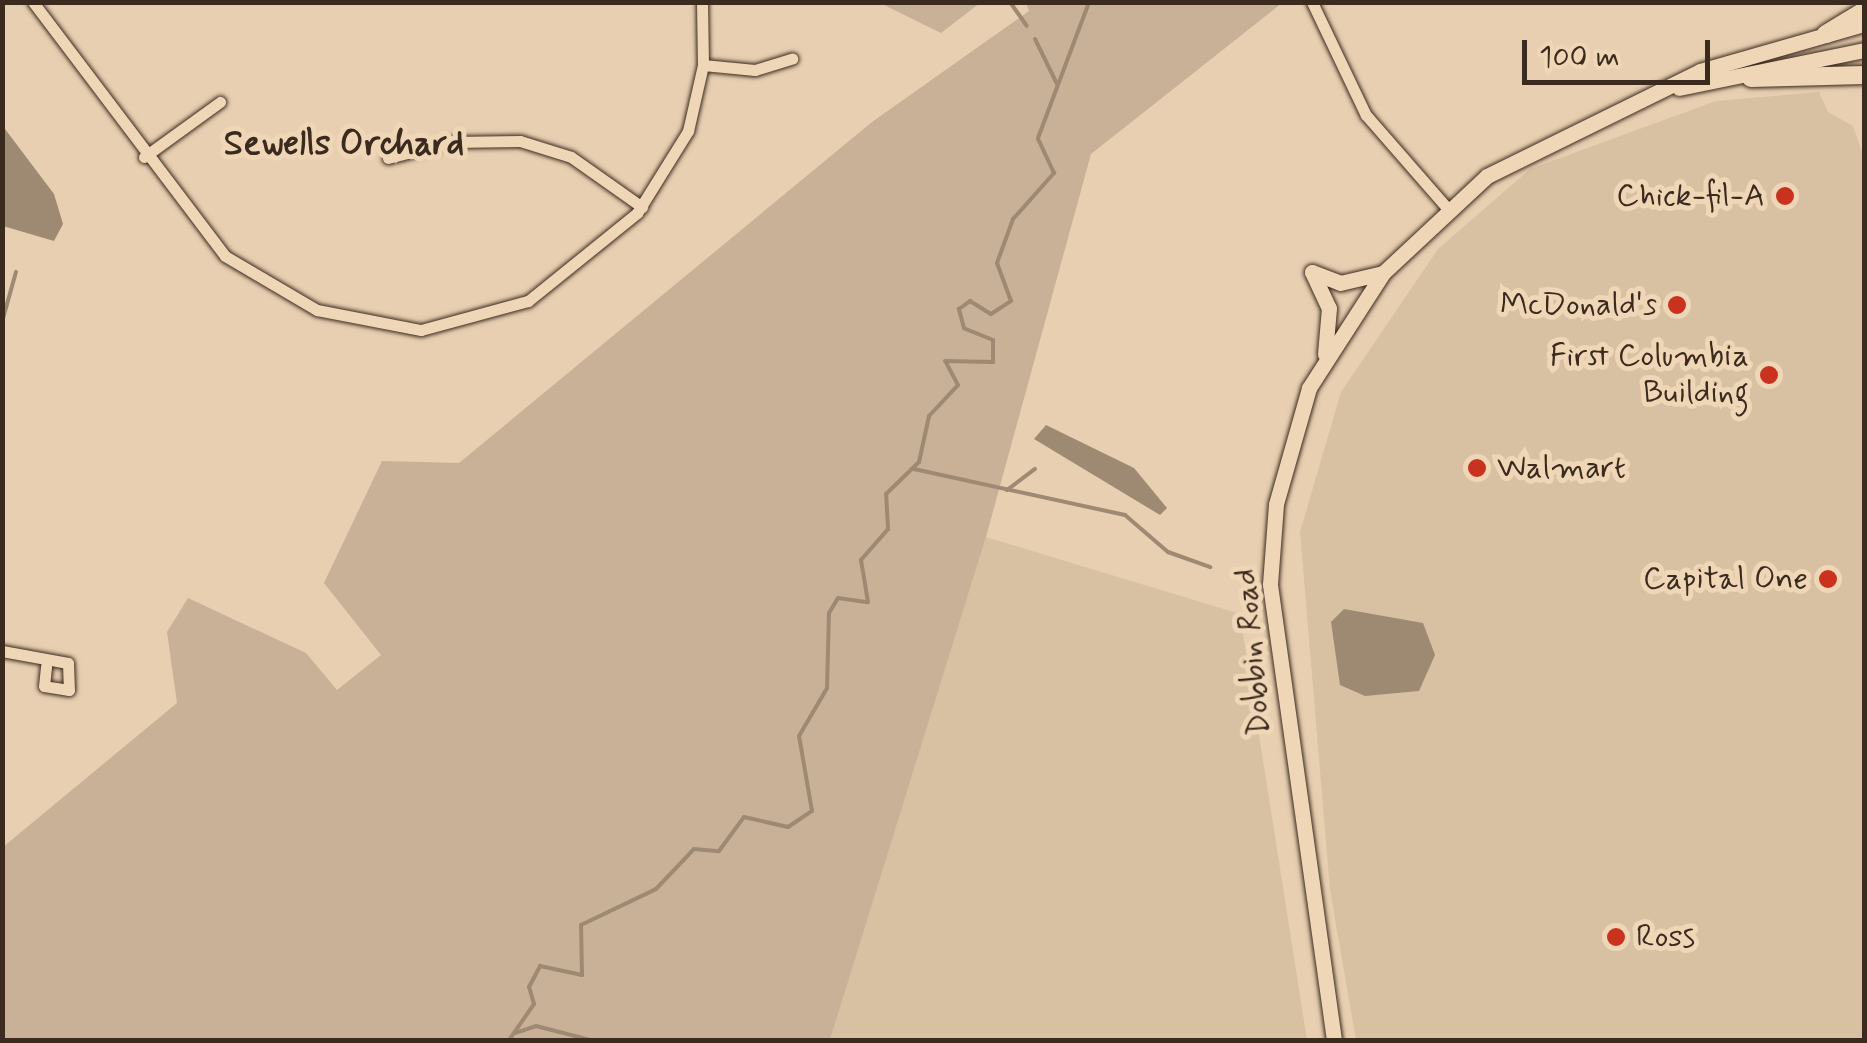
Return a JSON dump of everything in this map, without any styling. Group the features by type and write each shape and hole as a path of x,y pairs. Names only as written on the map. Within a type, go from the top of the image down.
{"main road":[{"path":"1826,34 1864,12"},
{"path":"1750,78 1864,75"}],"street":[{"path":"34,2 198,230 255,279 317,310 386,327 450,328 528,300 642,207 688,131 703,65 702,2"},
{"path":"1312,2 1358,103 1447,208"},
{"name":"Dobbin Road","path":"1334,1040 1270,584 1284,463 1324,360 1383,272 1447,208 1538,146 1674,88 1700,71 1864,24"},
{"name":"Dobbin Road","path":"1674,88 1750,78 1864,50"},
{"path":"703,65 768,70 792,59"},
{"path":"144,157 220,102"},
{"path":"388,158 450,142 520,141 587,166 642,207"},
{"path":"1324,360 1329,308 1312,272 1340,283 1383,272"},
{"path":"2,651 46,666"}],"shaded area":[{"path":"880,3 980,3 941,33"},
{"path":"1026,3 1282,3 1091,154 986,537 830,1040 3,1040 3,847 177,703 167,632 188,598 306,653 337,690 381,655 324,583 382,461 459,463 872,122 1029,11"},
{"path":"1819,92 1828,112 1853,126 1864,158 1864,1040 1356,1040 1330,890 1300,532 1341,392 1438,249 1530,169 1716,101"},
{"path":"2,125 54,194 63,224 54,241 3,226"},
{"path":"1046,425 1134,468 1167,508 1160,515 1034,439"},
{"path":"986,537 1240,614 1307,1040 830,1040"},
{"path":"1344,609 1423,623 1435,655 1419,691 1365,696 1340,685 1331,622"}],"waterway":[{"path":"1010,2 1027,26"},
{"path":"509,1040 534,1004 529,987 540,966 582,975 581,925 656,889 694,849 719,851 744,817 788,827 812,811 799,736 827,688 829,613 838,598 868,602 861,560 888,529 886,494 919,462 929,416 958,385 945,361 993,362 993,340 964,328 959,309 970,301 991,314 1011,301 997,263 1013,219 1054,173 1038,138 1089,2"},
{"path":"1035,39 1057,84"},
{"path":"2,322 16,272"},
{"path":"914,469 1125,515 1168,552 1210,567"},
{"path":"1007,490 1035,469"},
{"path":"515,1033 536,1026 591,1040"}],"place":[{"name":"Chick-fil-A","path":"1785,196"},
{"name":"McDonald's","path":"1677,305"},
{"name":"First Columbia Building","path":"1769,375"},
{"name":"Walmart","path":"1477,468"},
{"name":"Capital One","path":"1828,579"},
{"name":"Ross","path":"1616,937"}],"district":[{"name":"Sewells Orchard","path":"344,144"}]}
